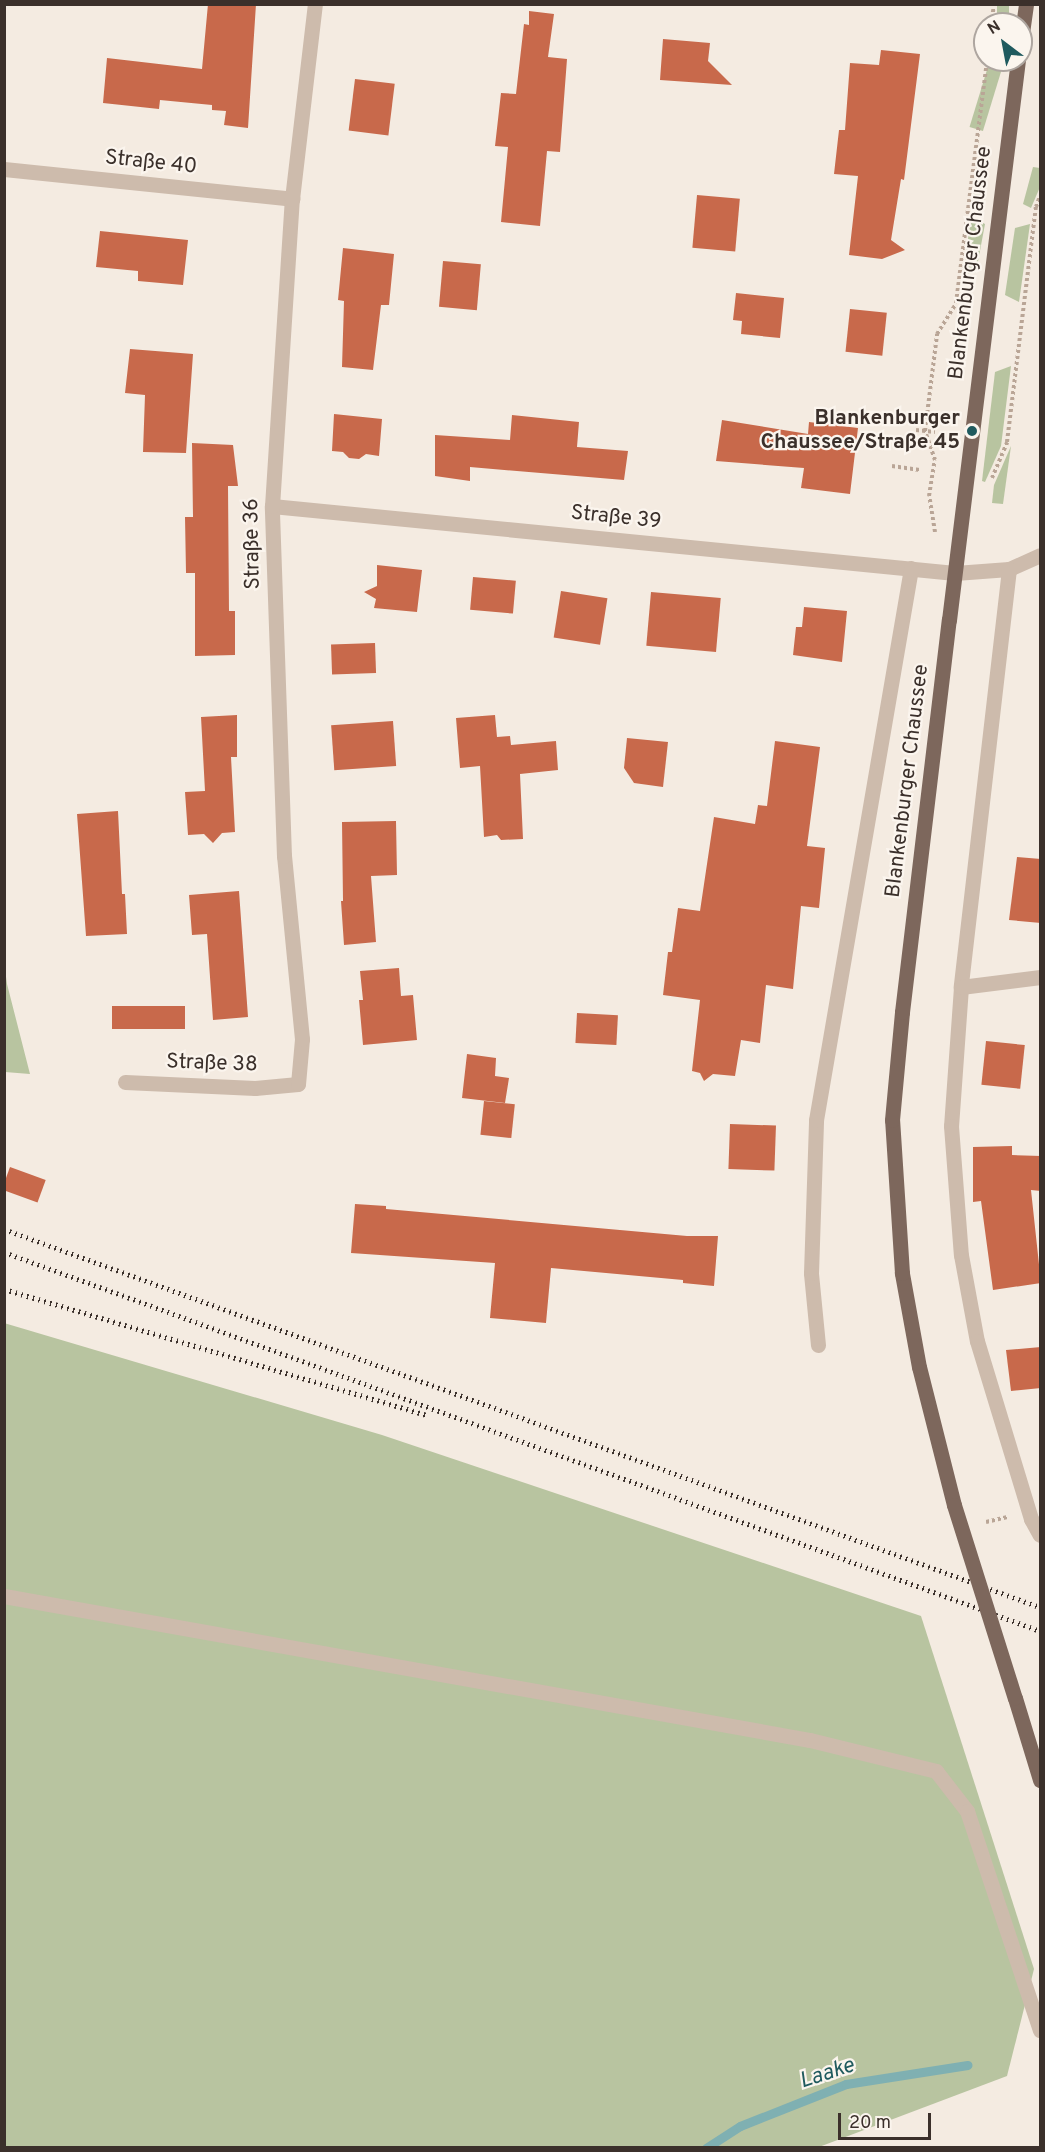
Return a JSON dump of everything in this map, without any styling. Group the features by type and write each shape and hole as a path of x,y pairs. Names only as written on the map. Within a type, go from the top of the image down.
{"main road":[{"name":"Blankenburger Chaussee","path":"1017,72 905,988 892,1120 902,1273 919,1367 954,1505 1041,1780"}],"street":[{"name":"Straße 36","path":"298,1084 302,1039 284,856 272,506 292,199 315,4"},
{"name":"Straße 40","path":"4,169 292,199"},
{"name":"Straße 39","path":"272,506 955,573 1009,569 1041,555"},
{"name":"Blankenburger Chaussee","path":"818,1344 811,1273 816,1120 911,568"},
{"path":"1009,569 961,987 951,1126 961,1255 977,1341 1031,1519 1041,1535"},
{"path":"961,987 1041,977"},
{"name":"Straße 38","path":"125,1082 255,1088 298,1084"},
{"path":"4,1596 810,1740 936,1771 967,1811 1041,2030"}],"path":[{"path":"929,496 935,460 925,431 937,334 956,303 985,72"},
{"path":"990,484 1007,442 1036,207 1041,196"},
{"path":"916,430 935,432"},
{"path":"892,466 920,470"}],"green space":[{"path":"997,5 1009,5 1009,12 997,12"},
{"path":"986,72 1001,72 983,131 970,127"},
{"path":"977,166 988,166 985,200 972,202"},
{"path":"1033,167 1040,168 1040,187 1031,208 1023,204"},
{"path":"971,217 985,224 976,272 963,275"},
{"path":"1030,224 1019,302 1005,295 1015,228"},
{"path":"1011,366 1001,446 985,482 982,481 995,372"},
{"path":"1011,446 1003,504 992,503 994,485"},
{"path":"4,962 7,984 30,1074 5,1072"},
{"path":"4,1323 382,1435 921,1616 1034,1969 1007,2076 819,2147 5,2147"}],"building":[{"path":"208,4 256,4 248,128 224,125 226,111 212,110 212,105 160,100 159,109 103,103 107,58 202,69"},
{"path":"529,11 554,14 548,57 567,59 560,152 547,151 540,226 501,222 508,147 495,146 501,93 516,94 524,24 529,25"},
{"path":"663,39 710,43 708,61 732,85 660,80"},
{"path":"881,50 920,54 904,180 901,179 891,240 905,250 882,259 849,255 858,176 834,174 839,130 845,130 850,63 879,65"},
{"path":"355,79 395,84 388,135 349,131"},
{"path":"697,195 740,199 735,252 692,248"},
{"path":"100,231 188,240 183,285 138,281 138,271 96,267"},
{"path":"343,248 394,254 389,305 381,305 373,370 342,367 344,301 338,300"},
{"path":"443,261 481,264 477,310 439,307"},
{"path":"736,293 784,298 780,338 741,334 742,321 733,320"},
{"path":"850,309 887,313 882,356 846,352"},
{"path":"130,349 193,354 186,453 143,452 145,395 125,393"},
{"path":"334,414 382,419 379,456 366,454 359,459 349,458 343,452 332,451"},
{"path":"512,415 579,422 577,447 628,451 624,480 470,467 470,481 435,476 435,435 510,440"},
{"path":"722,420 808,434 809,422 858,428 850,494 801,488 804,468 716,461"},
{"path":"192,443 233,445 238,486 228,486 229,611 235,611 235,655 195,656 195,573 186,573 185,517 193,517"},
{"path":"377,565 422,570 417,612 374,608 376,599 364,592 377,586"},
{"path":"473,577 516,581 513,614 470,610"},
{"path":"561,591 607,598 600,645 554,637"},
{"path":"651,592 721,598 716,652 646,646"},
{"path":"804,607 847,611 842,662 793,655 796,627 802,627"},
{"path":"375,643 376,673 332,675 331,645"},
{"path":"237,715 237,757 231,757 235,832 222,833 213,843 204,834 188,835 185,792 205,791 201,717"},
{"path":"495,715 497,737 510,736 511,745 556,741 558,770 520,774 523,839 501,840 497,835 484,837 480,766 460,768 456,718"},
{"path":"393,721 396,766 334,770 331,725"},
{"path":"627,738 668,742 663,787 634,783 624,768"},
{"path":"775,741 820,747 807,846 825,848 819,908 801,906 793,989 766,985 760,1043 741,1040 735,1076 713,1074 704,1081 700,1073 692,1071 700,1000 663,995 668,952 672,952 678,908 700,911 714,817 755,824 758,805 767,806"},
{"path":"118,811 122,894 125,894 127,934 86,936 77,814"},
{"path":"396,821 397,875 371,876 376,942 344,945 341,901 343,901 342,822"},
{"path":"1017,857 1041,859 1041,923 1009,920"},
{"path":"239,891 248,1017 213,1020 207,934 192,935 189,895"},
{"path":"399,968 401,996 413,995 417,1040 363,1045 359,1000 363,1000 360,971"},
{"path":"112,1006 185,1006 185,1029 112,1029"},
{"path":"577,1013 618,1015 616,1045 575,1043"},
{"path":"986,1041 1025,1045 1020,1089 981,1085"},
{"path":"467,1054 496,1058 495,1076 509,1078 505,1103 462,1098"},
{"path":"484,1101 515,1104 511,1138 480,1135"},
{"path":"730,1124 776,1126 774,1171 728,1169"},
{"path":"1012,1146 1012,1155 1041,1156 1041,1191 1031,1190 1041,1283 993,1290 981,1201 973,1202 973,1147"},
{"path":"10,1167 46,1180 37,1203 4,1190"},
{"path":"355,1204 386,1206 386,1209 687,1236 718,1236 714,1286 683,1283 683,1280 551,1268 546,1323 490,1318 495,1263 351,1253"},
{"path":"1041,1347 1041,1388 1011,1391 1006,1350"}],"waterway":[{"name":"Laake","path":"706,2148 740,2126 846,2084 968,2065"}],"railway":[{"path":"4,1229 1040,1607"},
{"path":"4,1252 1040,1631"},
{"path":"4,1289 428,1415"}],"place":[{"name":"Blankenburger Chaussee/Straße 45","path":"972,431"}]}
